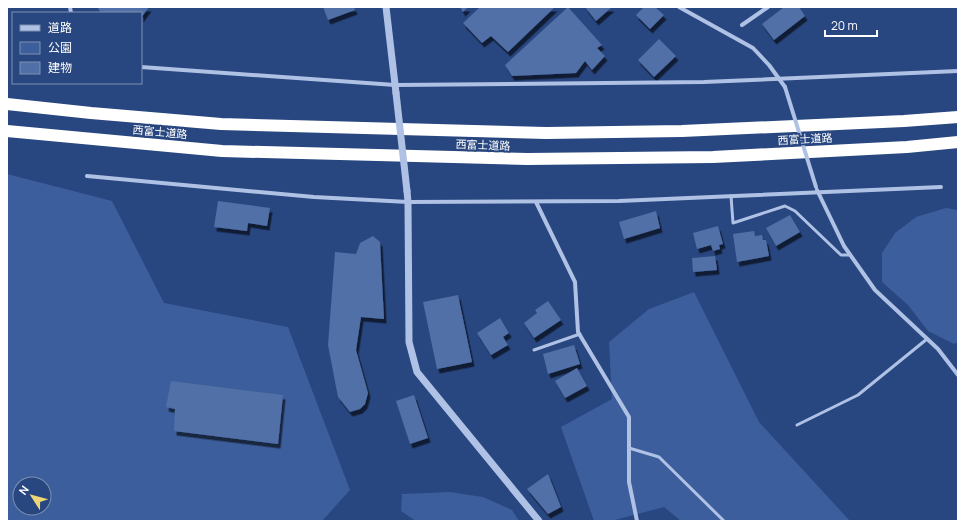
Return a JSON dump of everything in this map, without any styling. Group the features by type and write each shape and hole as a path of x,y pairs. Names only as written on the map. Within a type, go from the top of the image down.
{"highway":[{"name":"西富士道路","path":"7,104 221,124 546,133 682,131 904,121 958,117"},
{"name":"西富士道路","path":"7,131 222,151 527,159 713,157 907,147 958,142"}],"street":[{"path":"386,7 408,202 409,342 417,372 539,521"},
{"path":"679,7 753,48 769,65 785,87 817,189 844,246 875,290 938,349 958,375"},
{"path":"742,26 768,7"},
{"path":"142,67 396,89 780,80 958,71"},
{"path":"87,176 314,196 408,202 619,201 731,196 817,189 941,187"},
{"path":"536,202 576,282 578,332 629,417 629,482 637,521"}],"lane":[{"path":"731,196 733,223 785,206 795,211 841,255 850,255"},
{"path":"534,350 580,334"},
{"path":"797,425 858,395 927,339"},
{"path":"629,448 659,457 724,521"}],"green space":[{"path":"7,174 112,201 164,303 288,327 350,490 322,521 7,521"},
{"path":"946,208 958,210 958,342 954,344 928,331 908,305 882,282 882,253 895,233 916,217"},
{"path":"694,292 759,422 850,521 681,521 664,507 611,521 594,521 561,427 612,399 609,342 649,309"},
{"path":"450,492 483,497 512,510 519,521 416,521 401,511 402,494"}],"building":[{"path":"100,7 149,7 142,17 142,12 101,12 98,9"},
{"path":"323,7 354,7 355,10 328,20"},
{"path":"460,7 468,7 463,12"},
{"path":"480,7 555,7 508,52 491,36 482,43 463,23"},
{"path":"568,7 602,45 597,48 605,56 592,70 585,61 576,73 512,76 505,65"},
{"path":"585,7 612,7 596,21"},
{"path":"644,7 655,7 664,15 650,29 636,15"},
{"path":"784,7 799,7 805,16 774,40 762,24"},
{"path":"659,39 676,56 654,77 638,60"},
{"path":"218,201 270,208 267,226 248,223 247,231 214,227"},
{"path":"656,211 660,228 624,239 619,222"},
{"path":"790,215 800,232 776,246 766,228"},
{"path":"718,226 723,244 719,245 720,249 713,251 711,245 697,249 693,233"},
{"path":"754,231 755,236 762,235 763,240 766,240 769,256 737,262 733,234"},
{"path":"373,236 380,242 384,319 361,317 356,350 368,393 365,404 360,409 350,412 338,397 328,345 335,252 356,254 360,243"},
{"path":"715,256 717,270 693,272 692,258"},
{"path":"458,295 472,362 437,369 423,302"},
{"path":"548,301 561,320 534,338 524,323 537,313 535,310"},
{"path":"500,318 509,333 503,337 508,345 491,355 477,333"},
{"path":"574,345 580,364 548,374 543,354"},
{"path":"577,368 587,386 565,398 555,381"},
{"path":"171,381 283,395 278,444 174,431 175,409 166,407"},
{"path":"414,395 428,438 410,444 396,401"},
{"path":"548,474 561,507 548,514 527,489"}]}
